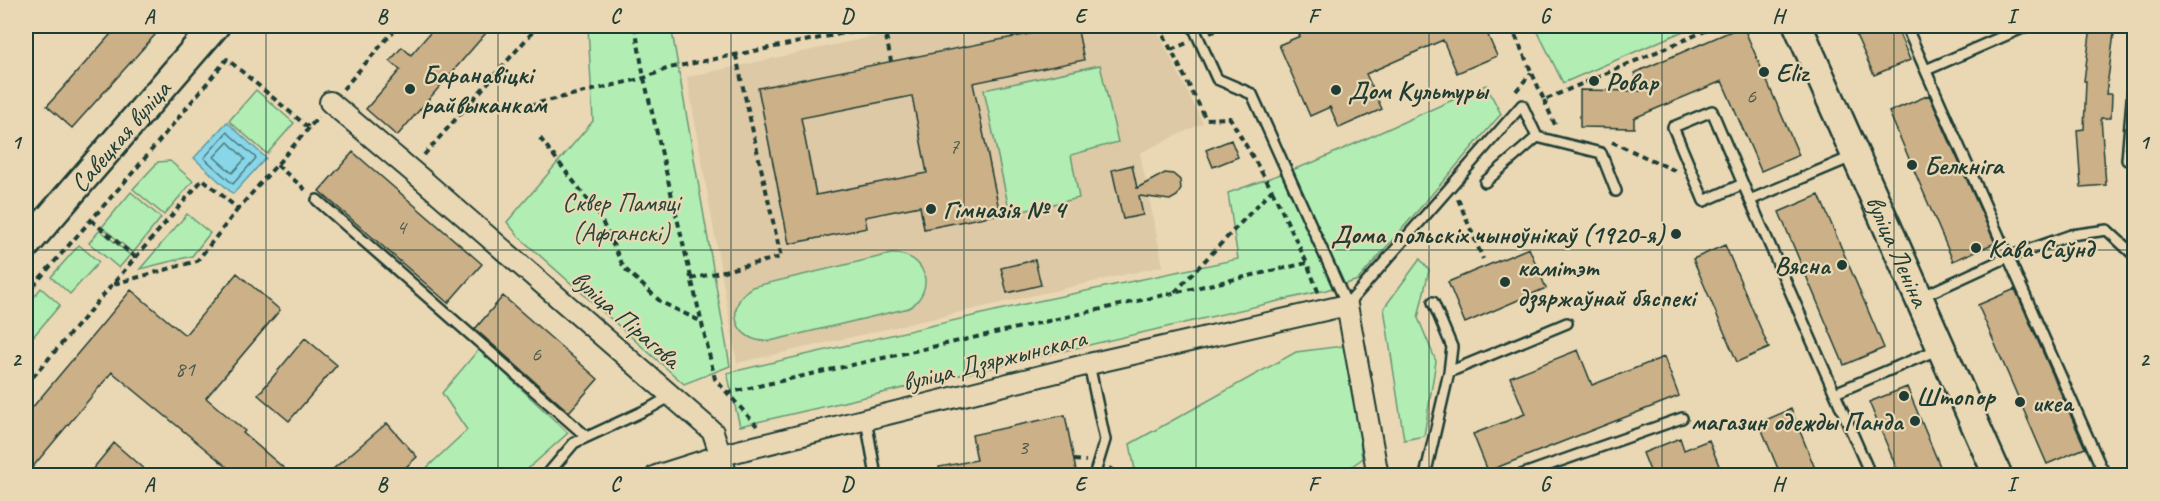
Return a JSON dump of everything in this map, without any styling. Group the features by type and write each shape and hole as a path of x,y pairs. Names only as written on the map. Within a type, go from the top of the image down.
{"main road":[{"name":"Савецкая вуліца","path":"26,245 215,26"},
{"name":"вуліца Леніна","path":"1798,26 1998,476"}],"street":[{"name":"вуліца Пірагова","path":"330,102 673,395 713,432 727,476"},
{"name":"вуліца Дзяржынскага","path":"656,476 722,455 1089,364 1347,305"},
{"path":"1347,305 1378,476"}],"lane":[{"path":"1193,26 1217,79 1252,94 1347,305 1522,105 1536,137"},
{"path":"1906,26 2103,472 2085,476"},
{"path":"1926,70 2027,26"},
{"path":"2127,160 2134,76"},
{"path":"1743,184 1704,201 1673,127 1712,111 1871,476"},
{"path":"1485,182 1536,137"},
{"path":"1536,137 1601,153 1616,191"},
{"path":"1750,200 1856,154"},
{"path":"317,200 587,437"},
{"path":"1919,298 2008,257 2071,235 2107,230 2134,255"},
{"path":"1425,476 1449,372 1452,347 1433,302"},
{"path":"1449,372 1567,323"},
{"path":"1835,393 1941,348"},
{"path":"1089,364 1105,440 1094,476"},
{"path":"546,476 573,443 673,395"},
{"path":"1518,476 1682,418"},
{"path":"866,420 876,476"}],"path":[{"path":"112,284 197,261 238,209 398,26"},
{"path":"419,162 538,26"},
{"path":"635,26 644,78 715,379 758,427"},
{"path":"529,105 644,78 669,68 882,26 891,61"},
{"path":"1159,26 1206,119 1230,118 1272,190 1307,263 1315,286"},
{"path":"1511,26 1560,135"},
{"path":"1544,100 1717,26"},
{"path":"691,279 781,257 736,56"},
{"path":"26,294 92,220 227,59 309,128"},
{"path":"540,138 598,213 624,268 661,302 700,321"},
{"path":"1610,142 1696,180"},
{"path":"277,165 317,200"},
{"path":"26,385 204,179 238,209"},
{"path":"1173,293 1272,190"},
{"path":"1457,197 1483,259"},
{"path":"92,220 135,257"},
{"path":"727,393 1307,263"}],"shaded area":[{"name":"Гімназія № 4","path":"921,26 1155,26 1203,123 1140,153 1163,266 737,363 687,77"}],"green space":[{"name":"Сквер Памяці (Афганскі)","path":"588,26 671,26 730,366 684,384 519,237 507,222 593,121"},
{"path":"1535,26 1695,26 1563,83"},
{"path":"1100,65 1118,142 1071,155 1079,198 1010,214 984,90"},
{"path":"1486,85 1501,114 1358,280 1326,290 740,426 727,373 1029,303 1238,259 1228,193 1314,162"},
{"path":"256,90 294,123 267,154 229,121"},
{"path":"170,161 193,181 164,215 133,189 158,162"},
{"path":"131,192 161,218 133,253 102,227"},
{"path":"187,214 210,233 192,256 140,269"},
{"path":"100,230 130,255 119,268 89,243"},
{"path":"79,245 99,262 70,294 51,277"},
{"path":"891,254 903,255 912,259 924,273 923,291 918,300 909,308 770,341 748,336 737,322 738,304 743,295 752,287"},
{"path":"1420,259 1429,270 1418,318 1436,361 1424,436 1404,440 1384,308"},
{"path":"41,288 60,305 26,345 26,307"},
{"path":"1350,345 1362,459 1339,475 1109,475 1135,470 1130,444 1296,352"},
{"path":"479,349 568,433 521,475 419,475 467,430 442,393"}],"water":[{"path":"227,122 266,158 233,194 194,158"}],"building":[{"path":"118,26 163,26 72,128 47,106"},
{"name":"Баранавіцкі райвыканкам","path":"436,26 492,26 397,136 366,109 400,70 390,61 402,47 411,55"},
{"path":"1069,26 1077,26 1084,60 973,83 1000,214 924,229 920,206 865,217 867,228 789,244 758,88","holes":["912,96 927,173 816,195 801,118"]},
{"name":"Дом Культуры","path":"1295,26 1484,26 1497,56 1457,73 1443,40 1366,74 1382,109 1339,128 1330,107 1310,116 1279,45 1300,36"},
{"path":"1743,26 1799,155 1761,171 1722,81 1634,118 1634,128 1580,127 1580,90 1641,91 1634,73"},
{"path":"1852,26 1896,26 1910,60 1874,75"},
{"path":"2091,26 2115,26 2106,94 2112,94 2111,118 2101,118 2106,185 2081,187 2077,130 2084,129 2086,81 2084,81"},
{"path":"1929,95 1995,243 1953,261 1889,112"},
{"path":"1231,140 1238,157 1213,167 1206,150"},
{"path":"353,152 482,264 448,303 319,191"},
{"path":"1132,165 1137,188 1165,173 1173,174 1180,180 1181,189 1177,196 1170,200 1139,196 1143,215 1123,219 1112,170"},
{"path":"1819,195 1884,348 1844,365 1779,212"},
{"path":"1725,245 1769,348 1737,362 1693,259"},
{"path":"1529,248 1546,288 1465,323 1448,282"},
{"path":"1035,260 1041,285 1007,293 1001,268"},
{"path":"237,273 280,310 206,398 293,476 238,476 112,372 26,475 26,415 131,290 185,335"},
{"path":"2015,289 2085,448 2047,464 1978,305"},
{"path":"503,296 598,379 569,412 475,329"},
{"path":"305,338 337,365 289,421 258,395"},
{"path":"1578,350 1592,385 1664,357 1679,396 1488,471 1473,434 1525,414 1510,377"},
{"path":"1907,387 1944,476 1900,476 1869,402"},
{"path":"1791,409 1818,476 1781,476 1759,423"},
{"path":"1065,415 1077,476 940,476 939,467 977,460 972,435"},
{"path":"387,423 417,457 396,476 325,476"},
{"path":"1680,438 1684,450 1709,440 1723,476 1652,476 1643,453"},
{"path":"114,443 152,476 87,476"}],"place":[{"name":"Eliz","path":"1764,72"},
{"name":"Ровар","path":"1594,81"},
{"name":"Баранавіцкі райвыканкам","path":"410,89"},
{"name":"Дом Культуры","path":"1336,90"},
{"name":"Белкніга","path":"1912,165"},
{"name":"Гімназія № 4","path":"931,209"},
{"name":"Дома польскіх чыноўнікаў (1920-я)","path":"1676,234"},
{"name":"Кава Саўнд","path":"1976,248"},
{"name":"Вясна","path":"1842,265"},
{"name":"камітэт дзяржаўнай бяспекі","path":"1505,282"},
{"name":"Штопор","path":"1904,396"},
{"name":"икеа","path":"2020,402"},
{"name":"магазин одежды Панда","path":"1915,421"}]}
